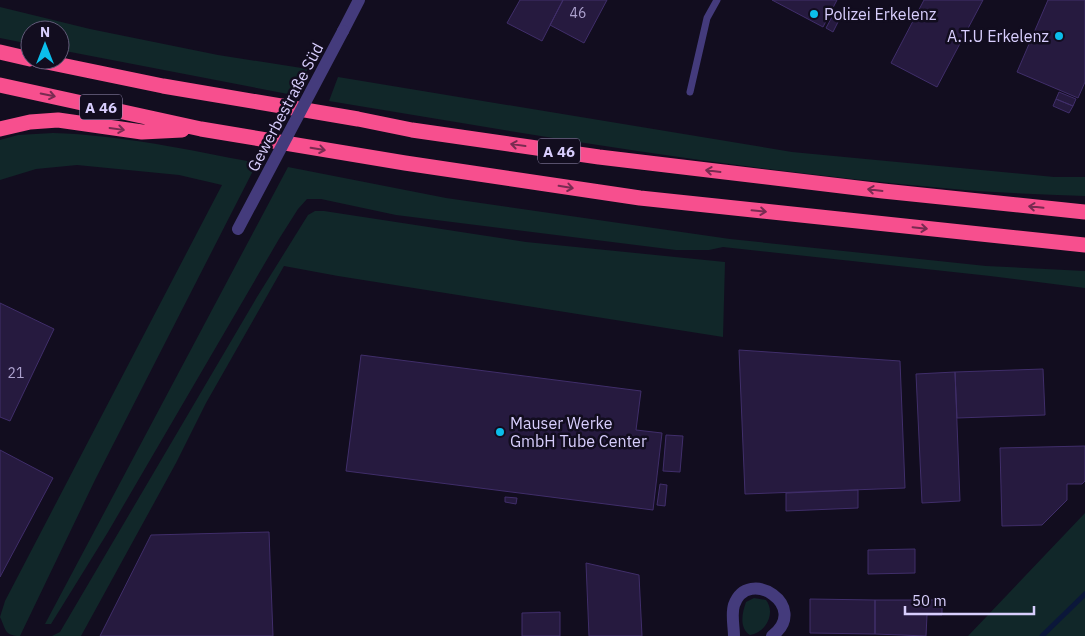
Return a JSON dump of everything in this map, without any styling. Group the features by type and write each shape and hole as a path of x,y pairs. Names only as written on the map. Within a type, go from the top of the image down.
{"highway":[{"path":"0,52 20,56"},
{"name":"A 46","path":"70,67 163,86 432,133 609,158 882,191 1085,212"},
{"name":"A 46","path":"0,85 201,129 404,163 640,198 1085,245"},
{"name":"A 46","path":"0,129 30,122 58,120 142,132 201,129"}],"street":[{"name":"Gewerbestraße Süd","path":"238,229 360,0"},
{"path":"734,636 733,607 741,595 755,589 762,589 776,595 783,608 783,623 772,636"}],"lane":[{"path":"690,92 708,18 717,0"}],"green space":[{"path":"0,7 53,20 20,20 20,42 0,38"},
{"path":"70,24 218,55 308,69 293,95 70,52"},
{"path":"338,77 792,152 1054,177 1085,177 1085,196 978,191 789,172 559,139 329,101"},
{"path":"53,133 130,140 257,163 95,480 20,636 15,636 7,631 0,617 5,601 222,185 179,175 77,165 36,169 0,180 0,140 18,135"},
{"path":"288,167 446,198 730,239 986,266 1085,271 1085,288 723,247 709,250 676,250 396,215 321,199 307,199 298,209 279,239 108,532 51,624 45,624"},
{"path":"315,211 526,242 725,262 723,337 284,266 206,403 176,463 81,636 52,636 60,632 257,297 308,215"},
{"path":"1085,513 1085,636 968,636"},
{"path":"754,598 766,600 769,605 770,616 761,631 750,635 744,628 743,615 746,602"}],"building":[{"path":"520,0 563,0 542,41 507,23"},
{"path":"563,0 607,0 584,43 550,25"},
{"name":"Polizei Erkelenz","path":"772,0 837,0 823,27"},
{"path":"924,0 983,0 937,87 891,63"},
{"name":"A.T.U Erkelenz","path":"1048,0 1085,0 1085,82 1078,98 1017,72"},
{"path":"833,15 840,18 833,32 826,28"},
{"path":"1059,92 1076,99 1073,106 1056,99"},
{"path":"1056,99 1073,106 1069,113 1053,106"},
{"path":"0,303 54,329 10,421 0,417"},
{"path":"739,350 900,361 905,488 745,494"},
{"name":"Mauser Werke GmbH Tube Center","path":"361,355 641,391 636,430 662,433 653,510 346,471"},
{"path":"1043,369 1045,415 957,418 955,372"},
{"path":"955,372 960,501 922,503 916,374"},
{"path":"666,435 683,436 680,472 663,471"},
{"path":"1085,446 1085,481 1082,484 1067,484 1067,500 1042,525 1002,526 1000,448"},
{"path":"0,450 53,478 0,577"},
{"path":"660,484 667,485 665,506 657,505"},
{"path":"858,490 858,508 786,511 786,493"},
{"path":"505,497 517,498 516,504 505,502"},
{"path":"269,532 273,636 100,636 151,535"},
{"path":"915,549 915,573 868,574 868,550"},
{"path":"586,563 639,575 642,636 589,636"},
{"path":"810,599 875,600 875,634 810,633"},
{"path":"875,600 942,600 942,615 927,615 926,636 875,634"},
{"path":"560,612 560,636 522,636 522,613"}],"waterway":[{"path":"1042,636 1085,594"}],"place":[{"name":"Polizei Erkelenz","path":"814,14"},
{"name":"A.T.U Erkelenz","path":"1059,36"},
{"name":"Mauser Werke GmbH Tube Center","path":"500,432"}]}
